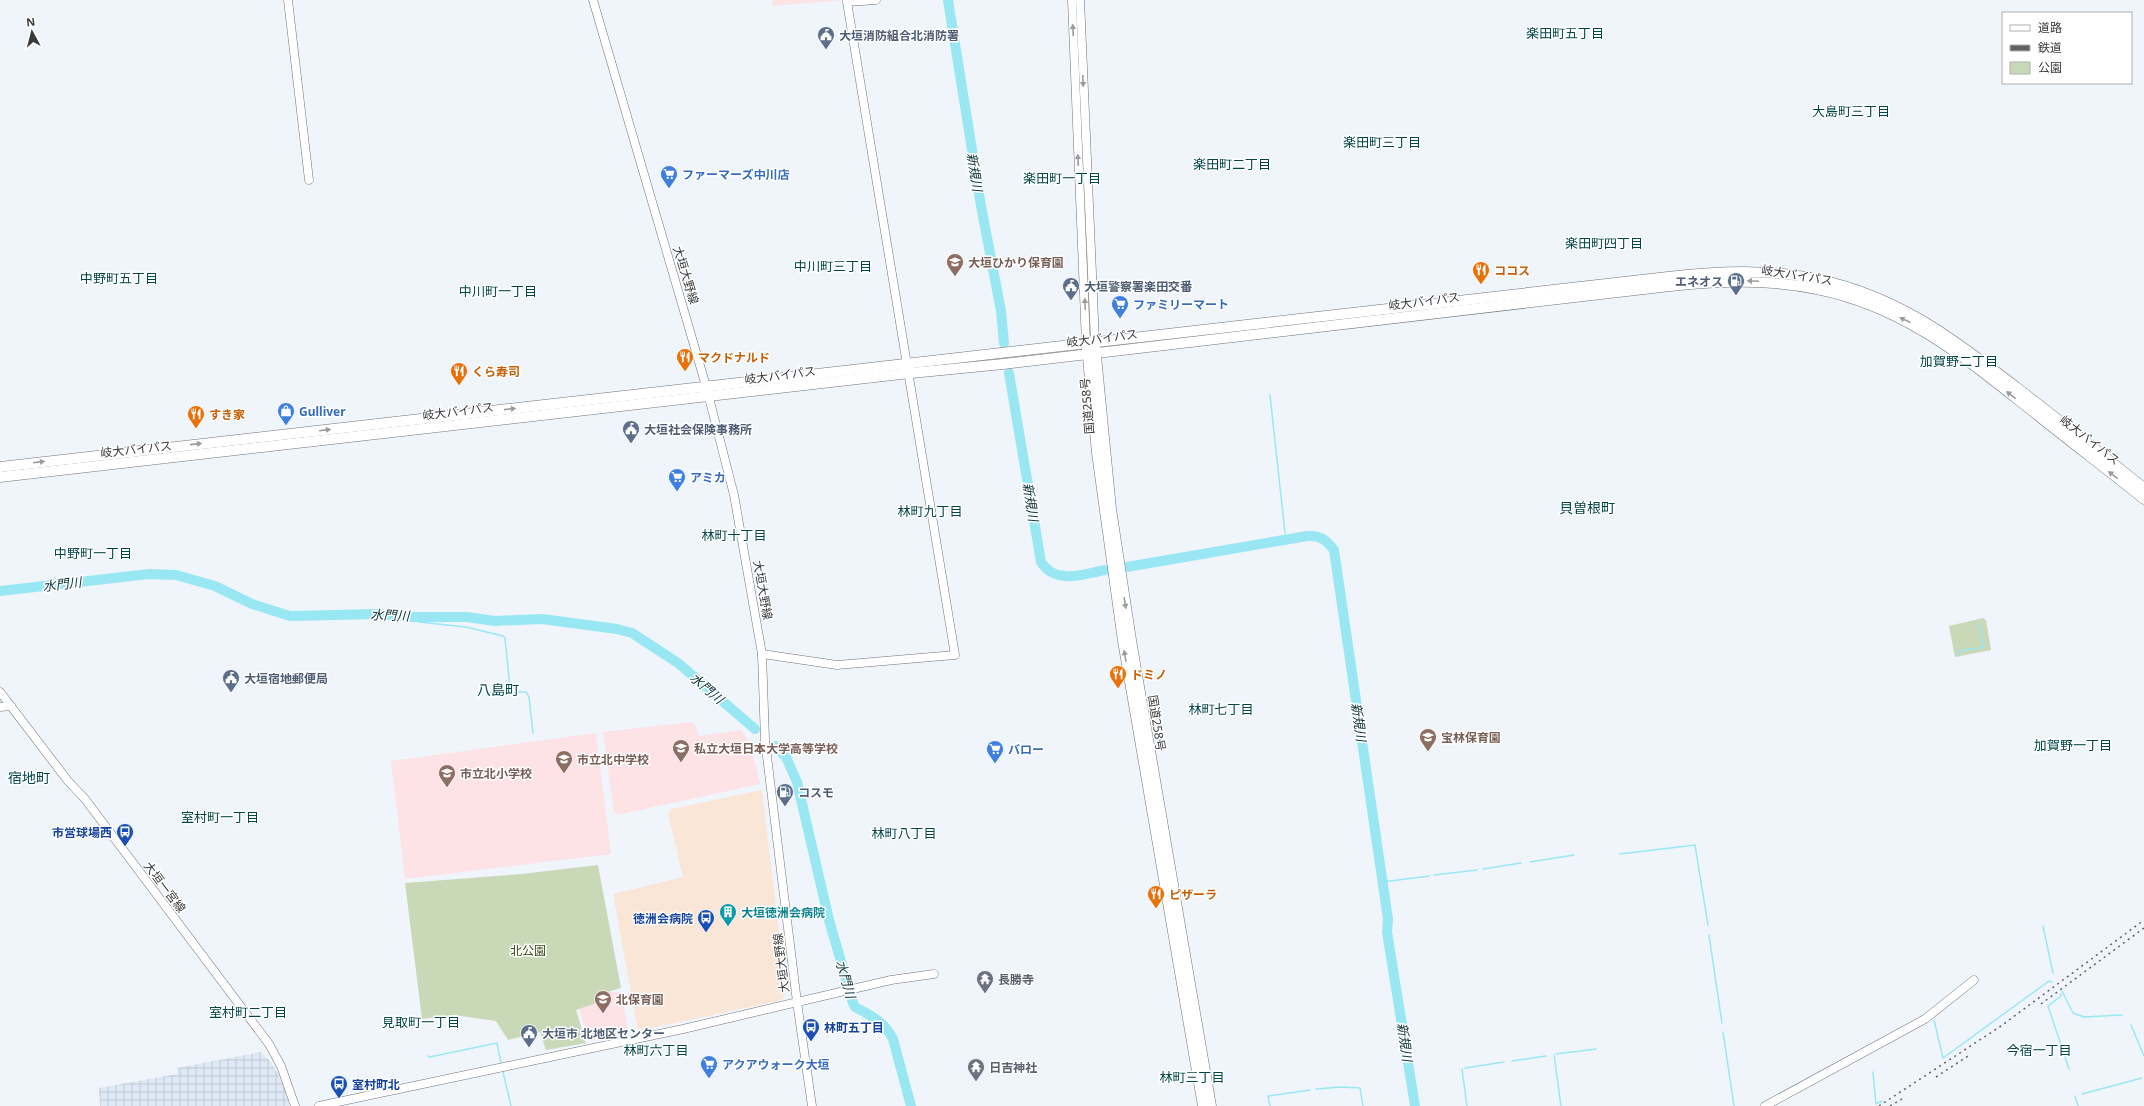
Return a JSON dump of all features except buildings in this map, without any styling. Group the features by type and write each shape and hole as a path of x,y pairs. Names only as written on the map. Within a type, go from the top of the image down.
{"highway":[{"name":"岐大バイパス","path":"0,477 908,368 1003,364 1091,347 1689,275 1746,272 1780,274 1834,283 1873,296 1915,315 1953,339 2144,488"},
{"name":"岐大バイパス","path":"1091,347 1676,285 1746,281 1778,283 1836,294 1870,305 1911,322 1949,346 2144,499"},
{"name":"国道258号","path":"1091,347 1111,509 1200,1067 1203,1106"},
{"name":"岐大バイパス","path":"0,467 708,391"},
{"name":"国道258号","path":"1200,1067 1211,1106"}],"main road":[{"path":"288,0 309,180"},
{"name":"大垣大野線","path":"593,0 708,391 734,495 762,654 765,740 797,1002 812,1106"},
{"path":"762,654 836,665 955,655 847,2 876,0"},
{"path":"1072,0 1091,347"},
{"path":"1080,0 1091,347"},
{"name":"大垣一宮線","path":"0,692 68,782 85,799 269,1044 284,1073 295,1106"},
{"path":"0,708 11,706"},
{"path":"319,1106 683,1029 849,989 934,974"},
{"path":"1765,1106 1925,1019 1974,980"}],"shaded area":[{"path":"773,0 843,0 772,6"},
{"name":"私立大垣日本大学高等学校","path":"693,722 700,736 741,730 750,743 760,784 617,815 614,812 603,732"},
{"path":"596,733 611,854 405,879 391,761"},
{"path":"762,790 786,992 782,1000 638,1031 613,894 683,877 668,814 672,809"},
{"path":"605,992 621,992 629,1034 589,1041 579,1009 602,1001"},
{"path":"261,1052 271,1062 278,1074 285,1089 289,1106 100,1106 99,1088 177,1074 177,1068"}],"green space":[{"path":"1983,618 1986,620 1991,650 1955,657 1949,626"},
{"name":"北公園","path":"598,865 621,988 604,993 602,1001 576,1010 586,1043 546,1050 540,1032 508,1040 496,1021 454,1015 422,1019 405,883 522,874"}],"waterway":[{"name":"新規川","path":"948,0 981,206 1001,311 1004,343"},
{"name":"新規川","path":"1009,373 1041,562 1054,574 1062,576 1079,575 1105,570"},
{"path":"1270,395 1285,533"},
{"name":"新規川","path":"1127,567 1307,536 1320,537 1334,550 1388,919 1387,932 1415,1106"},
{"name":"水門川","path":"0,591 149,574 176,575 215,586 252,604 290,616 378,614 413,617 467,617 495,621 542,619 617,629 632,633 678,663 755,729"},
{"path":"413,617 419,622 466,627 503,636 505,638 510,688"},
{"path":"1958,656 1959,651 1984,647 1981,627 1977,624"},
{"path":"510,692 526,692 529,697 533,733"},
{"name":"水門川","path":"775,746 786,757 797,782 829,920 853,1003 855,1007 872,1016 881,1023 893,1039 911,1106"},
{"path":"1620,854 1695,845 1708,925"},
{"path":"1530,862 1574,855"},
{"path":"1483,869 1521,863"},
{"path":"1434,875 1477,870"},
{"path":"1382,882 1429,876"},
{"path":"2043,926 2053,973"},
{"path":"1709,935 1722,1023"},
{"path":"1934,1020 1943,1058 2049,981 2052,982"},
{"path":"2062,991 2073,1013 2084,1017 2122,1015"},
{"path":"2061,994 2061,996 2048,1006 2069,1069"},
{"path":"2131,1025 2144,1056"},
{"path":"1723,1032 1734,1106"},
{"path":"428,1056 430,1057 497,1043 501,1063"},
{"path":"1556,1054 1596,1049"},
{"path":"1554,1055 1561,1106"},
{"path":"1512,1061 1546,1056"},
{"path":"1465,1068 1504,1062"},
{"path":"1462,1069 1467,1106"},
{"path":"503,1072 511,1106"},
{"path":"1873,1072 1876,1104 1882,1101"},
{"path":"2082,1094 2142,1078"},
{"path":"1316,1089 1341,1087 1360,1088 1363,1106"},
{"path":"1270,1106 1268,1096 1310,1090"},
{"path":"2075,1096 2078,1106"}],"railway":[{"path":"1879,1106 2001,1026 2144,920"},
{"path":"2041,1004 2144,928"},
{"path":"1936,1077 1968,1056"},
{"path":"1890,1106 1902,1099"}],"place":[{"name":"大垣消防組合北消防署","path":"826,50"},
{"name":"ファーマーズ中川店","path":"669,189"},
{"name":"大垣ひかり保育園","path":"955,277"},
{"name":"ココス","path":"1481,285"},
{"name":"エネオス","path":"1736,296"},
{"name":"大垣警察署楽田交番","path":"1071,301"},
{"name":"ファミリーマート","path":"1120,319"},
{"name":"マクドナルド","path":"685,372"},
{"name":"くら寿司","path":"459,386"},
{"name":"Gulliver","path":"286,426"},
{"name":"すき家","path":"196,429"},
{"name":"大垣社会保険事務所","path":"631,444"},
{"name":"アミカ","path":"677,492"},
{"name":"ドミノ","path":"1118,689"},
{"name":"大垣宿地郵便局","path":"231,693"},
{"name":"宝林保育園","path":"1428,752"},
{"name":"私立大垣日本大学高等学校","path":"681,763"},
{"name":"バロー","path":"995,764"},
{"name":"市立北中学校","path":"564,774"},
{"name":"市立北小学校","path":"447,788"},
{"name":"コスモ","path":"785,807"},
{"name":"市営球場西","path":"125,847"},
{"name":"ピザーラ","path":"1156,909"},
{"name":"大垣徳洲会病院","path":"728,927"},
{"name":"徳洲会病院","path":"706,933"},
{"name":"長勝寺","path":"985,994"},
{"name":"北保育園","path":"603,1014"},
{"name":"林町五丁目","path":"811,1042"},
{"name":"大垣市 北地区センター","path":"529,1048"},
{"name":"アクアウォーク大垣","path":"709,1079"},
{"name":"日吉神社","path":"976,1082"},
{"name":"室村町北","path":"339,1099"}],"district":[{"name":"楽田町五丁目","path":"1565,33"},
{"name":"大島町三丁目","path":"1851,111"},
{"name":"楽田町三丁目","path":"1382,142"},
{"name":"楽田町二丁目","path":"1232,164"},
{"name":"楽田町一丁目","path":"1062,178"},
{"name":"楽田町四丁目","path":"1604,243"},
{"name":"中川町三丁目","path":"833,266"},
{"name":"中野町五丁目","path":"119,278"},
{"name":"中川町一丁目","path":"498,291"},
{"name":"加賀野二丁目","path":"1959,361"},
{"name":"貝曽根町","path":"1587,507"},
{"name":"林町九丁目","path":"930,511"},
{"name":"林町十丁目","path":"734,535"},
{"name":"中野町一丁目","path":"93,553"},
{"name":"八島町","path":"498,689"},
{"name":"林町七丁目","path":"1221,709"},
{"name":"加賀野一丁目","path":"2073,745"},
{"name":"宿地町","path":"29,777"},
{"name":"室村町一丁目","path":"220,817"},
{"name":"林町八丁目","path":"904,833"},
{"name":"室村町二丁目","path":"248,1012"},
{"name":"見取町一丁目","path":"421,1022"},
{"name":"林町六丁目","path":"656,1050"},
{"name":"今宿一丁目","path":"2039,1050"},
{"name":"林町三丁目","path":"1192,1077"}]}
